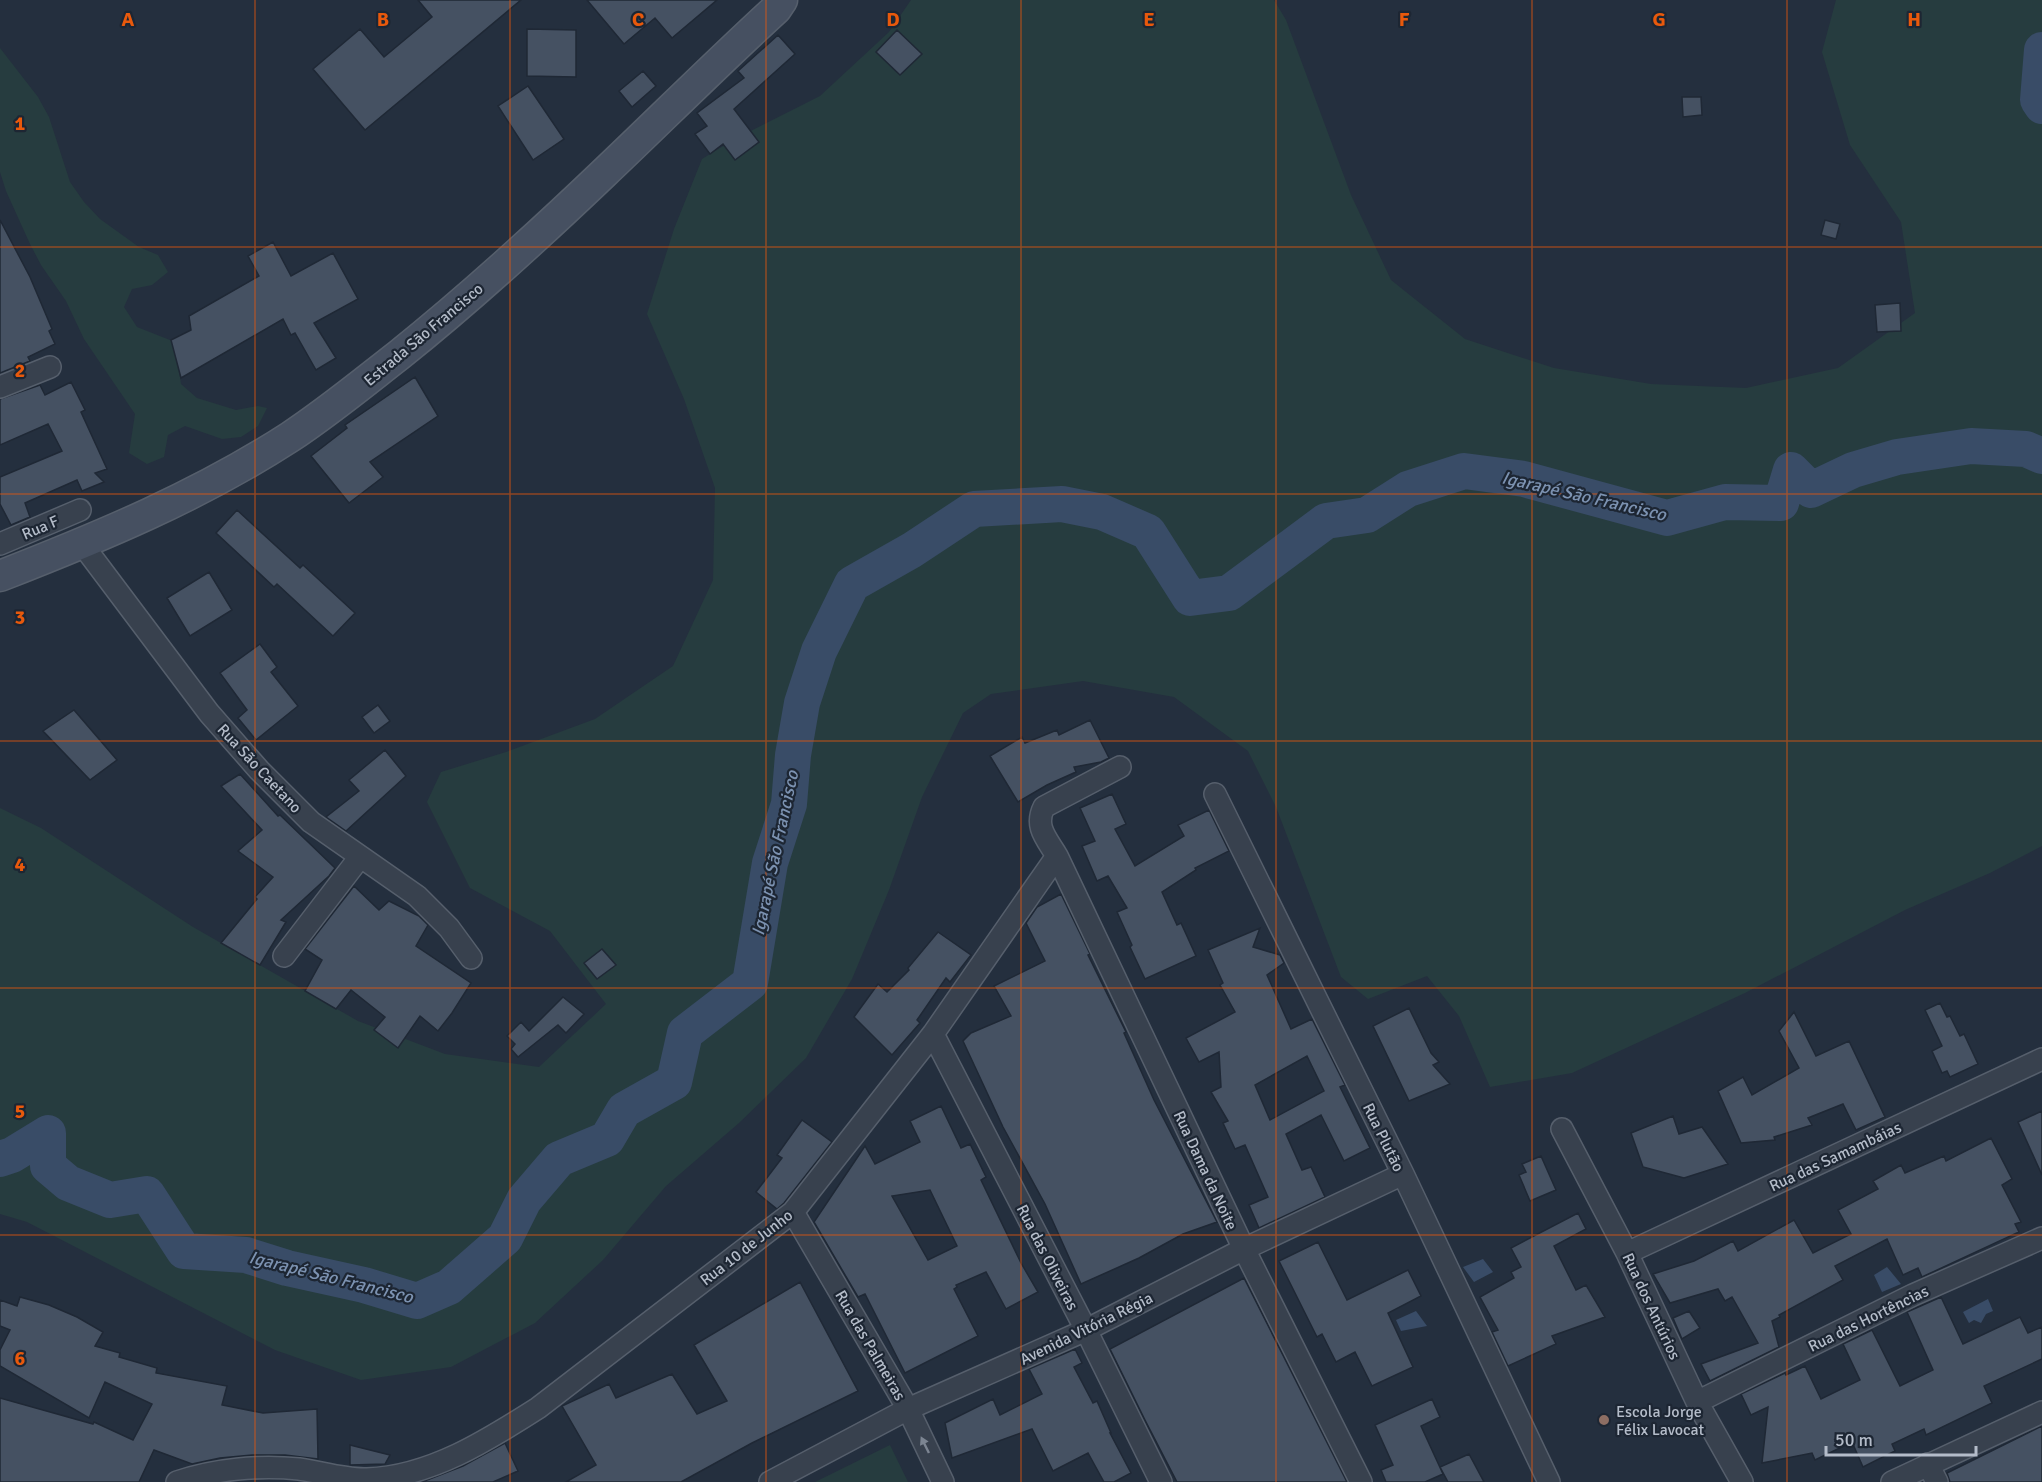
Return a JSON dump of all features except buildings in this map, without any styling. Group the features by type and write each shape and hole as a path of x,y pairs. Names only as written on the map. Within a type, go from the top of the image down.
{"street":[{"name":"Estrada São Francisco","path":"0,576 82,544 195,492 240,468 291,436 350,394 490,279 603,175 776,9 782,0"},
{"path":"0,387 50,367"},
{"name":"Rua F","path":"0,544 80,510"},
{"name":"Rua São Caetano","path":"82,544 209,713 259,770 311,822 417,896 449,928 471,958"},
{"path":"1057,856 1040,827 1039,817 1044,807 1120,767"},
{"name":"Rua Plutão","path":"1215,794 1403,1174 1550,1482"},
{"name":"Rua 10 de Junho","path":"177,1482 218,1472 256,1468 302,1470 364,1479 383,1478 453,1458 494,1436 538,1408 793,1212 933,1034 1057,856"},
{"name":"Rua Dama da Noite","path":"1057,856 1244,1249 1361,1482"},
{"path":"284,956 360,857"},
{"name":"Rua das Oliveiras","path":"933,1034 1086,1330 1161,1482"},
{"name":"Rua das Samambáias","path":"1628,1253 2042,1059"},
{"name":"Rua dos Antúrios","path":"1562,1129 1628,1253 1697,1402 1742,1482"},
{"name":"Avenida Vitória Régia","path":"770,1482 908,1409 1086,1330 1244,1249 1403,1174"},
{"name":"Rua das Palmeiras","path":"793,1212 908,1409 943,1482"},
{"name":"Rua das Hortências","path":"1697,1402 1913,1295 2042,1238"},
{"path":"1892,1482 1933,1473 2042,1412"}],"green space":[{"path":"911,0 1274,0 1286,20 1351,195 1391,280 1465,339 1554,368 1651,384 1746,388 1838,368 1915,313 1901,222 1850,145 1822,52 1836,0 2042,0 2042,846 1990,873 1905,910 1745,993 1572,1073 1490,1087 1459,1016 1427,976 1368,999 1341,977 1276,807 1248,751 1174,697 1083,681 991,694 963,713 922,797 889,890 852,979 806,1058 739,1123 666,1186 603,1260 535,1323 451,1367 361,1380 275,1350 27,1222 0,1214 0,808 41,828 193,927 358,1021 445,1054 539,1067 606,1004 550,931 470,888 427,802 441,772 506,752 595,719 673,666 713,580 715,488 684,399 647,314 674,229 702,159 733,140 820,96 889,32"},
{"path":"0,48 38,97 49,117 70,182 84,202 100,219 139,247 158,255 168,272 152,285 132,289 124,307 137,327 175,342 181,384 197,398 236,410 258,406 267,408 258,426 241,437 222,439 185,426 168,435 164,457 147,464 129,453 135,414 84,339 66,301 41,265 6,191 0,172"},
{"path":"890,1445 908,1482 815,1482"}],"water":[{"path":"1483,1259 1493,1272 1474,1282 1463,1267"},
{"path":"1887,1267 1901,1284 1882,1292 1874,1275"},
{"path":"1988,1299 1993,1311 1986,1314 1981,1323 1974,1320 1969,1323 1963,1312"},
{"path":"1416,1311 1427,1326 1401,1331 1396,1320"}],"waterway":[{"name":"Igarapé São Francisco","path":"2042,50 2038,100 2042,106"},
{"name":"Igarapé São Francisco","path":"0,1159 12,1155 48,1133 48,1166 68,1183 110,1200 147,1194 184,1251 246,1255 287,1268 364,1285 417,1301 449,1287 505,1238 524,1200 559,1159 607,1139 624,1110 674,1082 685,1033 750,983 770,863 789,804 793,755 802,703 819,651 852,584 912,550 974,509 1062,504 1102,512 1148,532 1190,598 1229,593 1326,521 1367,515 1408,489 1464,471 1524,479 1667,518 1725,502 1781,503 1791,470 1811,490 1853,470 1897,457 1971,446 2026,449 2042,456"}],"place":[{"name":"Escola Jorge Félix Lavocat","path":"1604,1420"}]}
